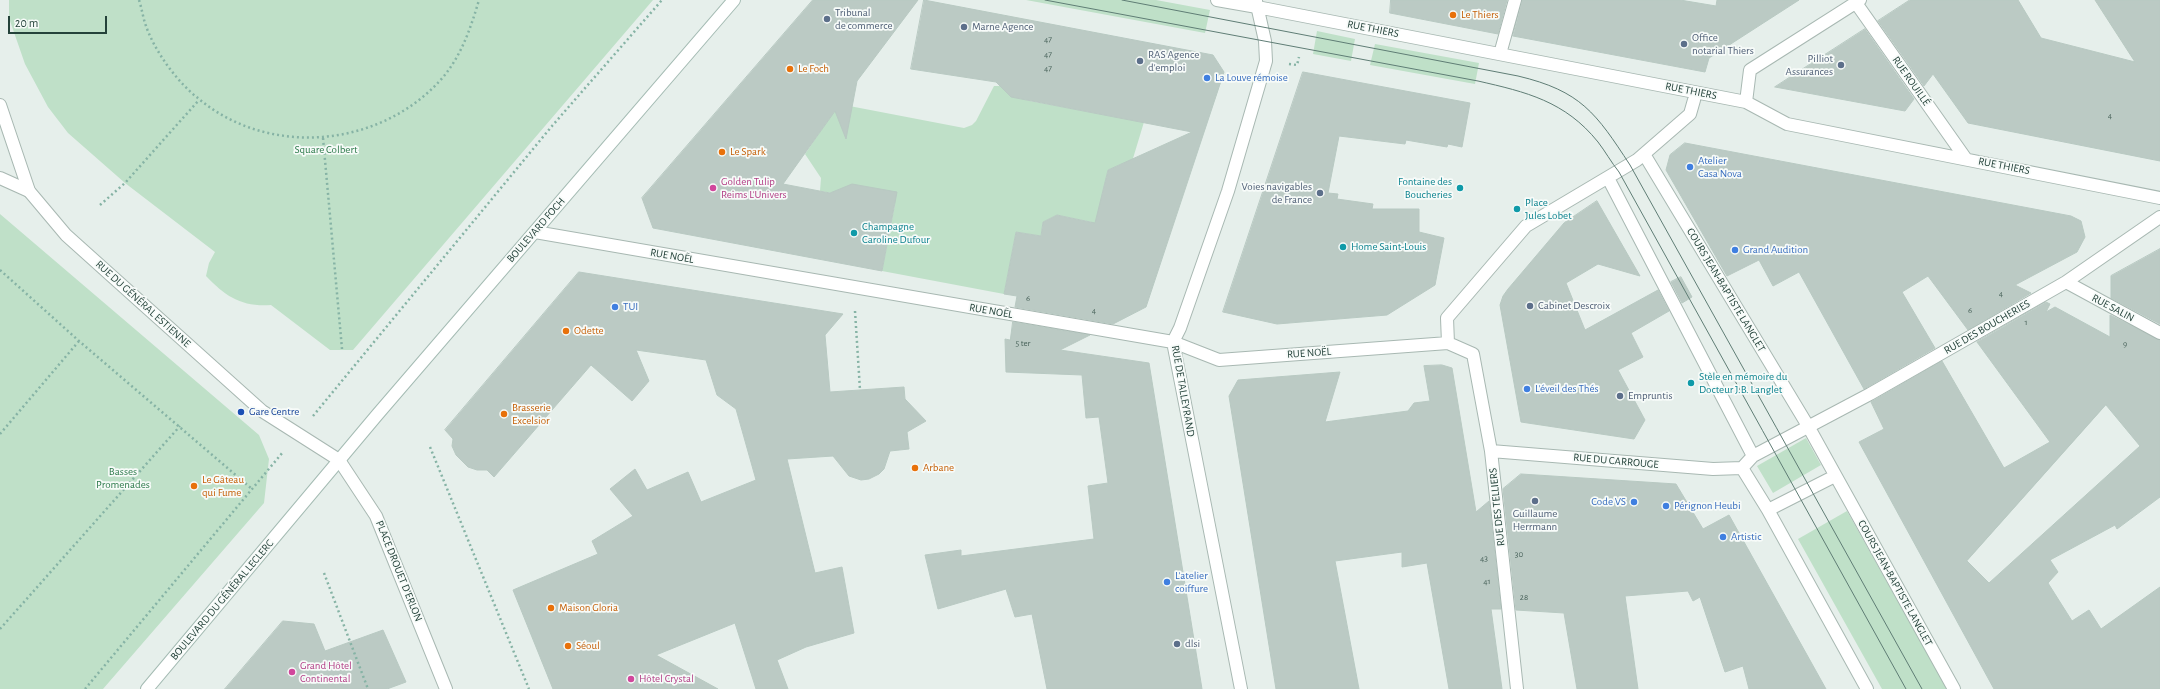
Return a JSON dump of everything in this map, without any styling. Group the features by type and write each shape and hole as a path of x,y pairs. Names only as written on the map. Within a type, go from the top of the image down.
{"street":[{"name":"BOULEVARD FOCH","path":"297,512 339,460 734,0"},
{"name":"RUE THIERS","path":"1217,0 1257,4 1500,54 1746,102 1787,124 2160,198"},
{"path":"1500,54 1515,0"},
{"path":"1746,102 1750,70 1858,2"},
{"name":"RUE ROUILLÉ","path":"1858,2 1966,159"},
{"name":"RUE DE TALLEYRAND","path":"1241,689 1173,342 1180,328 1228,191 1266,61 1265,41 1257,4"},
{"path":"1448,343 1447,318 1526,226 1593,185 1608,178 1644,154 1690,114 1694,100"},
{"name":"RUE DU GÉNÉRAL ESTIENNE","path":"1,113 29,191 66,235 262,410 339,460"},
{"name":"COURS JEAN-BAPTISTE LANGLET","path":"1644,154 1808,426 1954,689"},
{"path":"0,178 29,191"},
{"path":"1608,178 1753,456"},
{"name":"RUE DES BOUCHERIES","path":"1808,426 2066,282 2160,217"},
{"name":"RUE NOËL","path":"535,232 1173,342 1219,360 1448,343"},
{"name":"RUE SALIN","path":"2066,282 2160,333"},
{"name":"RUE DES TELLIERS","path":"1448,343 1473,354 1491,451 1517,689"},
{"path":"1808,426 1753,456 1742,468 1768,510 1867,689"},
{"name":"RUE DU CARROUGE","path":"1491,451 1713,469 1742,468"},
{"name":"PLACE DROUET D'ERLON","path":"339,460 376,516 446,689"},
{"path":"1768,510 1835,476"},
{"name":"BOULEVARD DU GÉNÉRAL LECLERC","path":"147,689 297,512"}],"path":[{"path":"139,0 146,27 168,67 198,100 236,123 278,136 323,138 368,129 410,107 444,76 468,36 479,0"},
{"path":"85,689 552,126 662,0"},
{"path":"1286,64 1297,66 1299,57"},
{"path":"100,205 125,183 198,100"},
{"path":"323,138 342,348"},
{"path":"0,270 79,341 252,489"},
{"path":"858,288 855,317 860,390"},
{"path":"0,434 79,341"},
{"path":"0,629 180,426"},
{"path":"430,447 529,689"},
{"path":"324,573 368,689"}],"green space":[{"name":"Square Colbert","path":"9,0 653,0 353,350 330,350 271,305 243,302 221,290 206,276 209,263 215,252 125,183 68,133 48,107 25,64 9,18"},
{"path":"1026,0 1156,0 1210,10 1205,33"},
{"path":"1317,31 1355,39 1351,61 1313,54"},
{"path":"1375,44 1479,63 1475,84 1370,65"},
{"path":"994,86 1000,86 1009,95 1030,101 1144,122 1131,165 1124,163 1108,170 1102,196 1108,211 1091,236 1091,222 1057,215 1043,222 1041,236 1016,232 1004,294 882,271 895,204 820,191 821,178 805,154 839,104 964,128 972,125 976,121"},
{"name":"Basses Promenades","path":"0,214 259,435 269,459 264,503 103,689 0,689"},
{"path":"1806,438 1821,465 1773,493 1757,466"},
{"path":"1847,511 1947,689 1882,689 1798,539"}],"building":[{"path":"813,0 918,0 857,81 846,139 835,111 783,184 830,193 852,184 897,192 882,271 653,228 642,198"},
{"path":"924,0 1213,55 1224,72 1146,307 1113,324 1015,307 1017,296 1004,294 1016,232 1041,236 1043,222 1057,215 1095,223 1108,170 1192,132 1011,97 996,82 911,69"},
{"path":"1391,0 1507,0 1498,34 1390,13"},
{"path":"1522,0 1680,0 1716,6 1717,0 1799,0 1709,58 1705,72 1513,36"},
{"path":"1910,0 2018,0 2041,38 2135,62 2095,0 2160,0 2160,161 1968,123 1933,74 1924,86 1878,21"},
{"path":"1865,29 1914,99 1905,111 1775,87"},
{"path":"1303,72 1470,103 1462,147 1448,144 1447,147 1406,140 1405,144 1339,136 1328,193 1338,194 1337,199 1373,204 1372,209 1419,209 1419,232 1444,238 1435,285 1387,315 1277,324 1223,312"},
{"path":"1685,143 2071,216 2081,221 2085,237 2077,252 2015,285 2031,293 1968,330 1928,276 1902,292 1935,348 1864,389 1799,272 1773,286 1759,260 1727,276 1666,170 1670,155"},
{"path":"1597,201 1640,276 1598,264 1566,283 1585,330 1658,290 1669,311 1631,333 1643,357 1618,370 1645,420 1634,439 1521,422 1500,305 1503,296 1508,289 1564,223"},
{"path":"2160,249 2160,324 2111,298 2111,276"},
{"path":"579,272 843,314 825,335 830,392 904,387 905,399 926,421 907,432 909,449 890,451 884,469 879,474 869,479 861,480 849,476 833,456 787,459 815,573 842,567 854,633 806,647 777,660 788,689 756,689 735,623 656,655 718,689 553,689 513,590 598,554 592,541 633,516 610,489 635,469 647,490 688,472 701,502 756,480 736,409 717,395 706,360 636,350 649,381 632,401 591,365 494,477 487,470 477,470 468,467 456,455 452,446 453,439 445,430"},
{"path":"1681,277 1692,297 1682,303 1671,282"},
{"path":"2046,302 2050,304 2046,312 2055,307 2110,337 2110,315 2160,340 2160,497 2117,529 2115,525 2050,560 2058,572 2048,583 2072,621 2089,610 2101,629 2160,587 2160,689 1994,689 1859,442 1884,429 1871,402 1942,361 2004,468 2050,442 1977,342","holes":["2106,405 2140,446 1989,583 1967,561"]},
{"path":"1013,322 1090,335 1060,350 1149,363 1202,689 1047,689 1032,614 1015,617 1006,589 938,609 925,555 961,550 961,556 1094,539 1088,486 1108,483 1099,417 1086,418 1082,375 1006,372 1005,339 1010,340"},
{"path":"1442,365 1452,368 1476,512 1489,501 1501,609 1491,609 1502,689 1449,689 1427,563 1402,567 1402,552 1335,561 1359,689 1276,689 1229,396 1238,380 1340,372 1325,422 1408,411 1414,403 1430,401 1424,366"},
{"path":"1521,474 1676,484 1703,529 1729,515 1826,689 1749,689 1743,666 1725,672 1700,597 1693,601 1688,591 1625,596 1638,689 1577,689 1564,613 1516,610 1503,489"},
{"path":"283,621 314,624 325,651 383,630 406,682 387,689 225,689"}],"tram line":[{"path":"1045,0 1478,81 1512,89 1544,100 1572,117 1598,142 1619,172 1906,689"},
{"path":"1122,0 1518,76 1540,82 1557,89 1572,97 1585,107 1607,131 1630,165 1922,689"}],"place":[{"name":"Le Thiers","path":"1453,15"},
{"name":"Tribunal de commerce","path":"827,19"},
{"name":"Marne Agence","path":"964,27"},
{"name":"Office notarial Thiers","path":"1684,44"},
{"name":"RAS Agence d'emploi","path":"1140,61"},
{"name":"Pilliot Assurances","path":"1841,65"},
{"name":"Le Foch","path":"790,69"},
{"name":"La Louve rémoise","path":"1207,78"},
{"name":"Le Spark","path":"722,152"},
{"name":"Atelier Casa Nova","path":"1690,167"},
{"name":"Golden Tulip Reims L'Univers","path":"713,188"},
{"name":"Fontaine des Boucheries","path":"1460,188"},
{"name":"Voies navigables de France","path":"1320,193"},
{"name":"Place Jules Lobet","path":"1517,209"},
{"name":"Champagne Caroline Dufour","path":"854,233"},
{"name":"Home Saint-Louis","path":"1343,247"},
{"name":"Grand Audition","path":"1735,250"},
{"name":"Cabinet Descroix","path":"1530,306"},
{"name":"TUI","path":"615,307"},
{"name":"Odette","path":"566,331"},
{"name":"Stèle en mémoire du Docteur J.B. Langlet","path":"1691,383"},
{"name":"L'éveil des Thés","path":"1527,389"},
{"name":"Empruntis","path":"1620,396"},
{"name":"Gare Centre","path":"241,412"},
{"name":"Brasserie Excelsior","path":"504,414"},
{"name":"Arbane","path":"915,468"},
{"name":"Le Gâteau qui Fume","path":"194,486"},
{"name":"Guillaume Herrmann","path":"1535,501"},
{"name":"Code VS","path":"1634,502"},
{"name":"Pérignon Heubi","path":"1666,506"},
{"name":"Artistic","path":"1723,537"},
{"name":"L'atelier coiffure","path":"1167,582"},
{"name":"Maison Gloria","path":"551,608"},
{"name":"dlsi","path":"1177,644"},
{"name":"Séoul","path":"568,646"},
{"name":"Grand Hôtel Continental","path":"292,672"},
{"name":"Hôtel Crystal","path":"631,679"}]}
